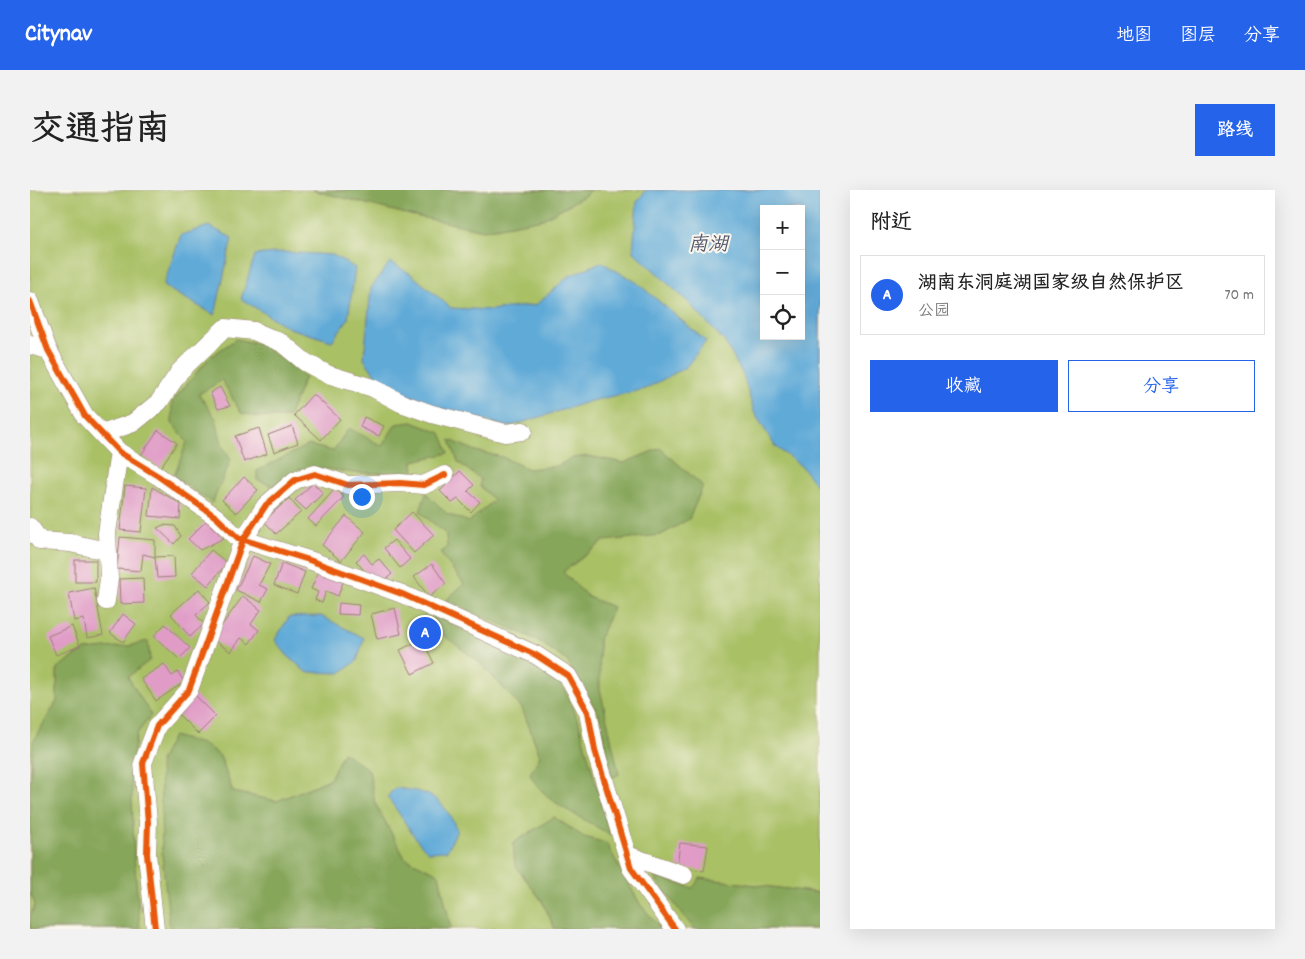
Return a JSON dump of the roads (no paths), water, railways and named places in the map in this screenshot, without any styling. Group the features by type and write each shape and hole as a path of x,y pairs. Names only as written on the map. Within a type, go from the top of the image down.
{"street":[{"path":"30,301 48,350 85,416 119,452 216,516 238,538 309,560 402,594 536,654 568,676 588,712 595,750 631,868 674,929"},
{"path":"102,434 133,423 159,402 180,371 224,328 254,331 282,343 305,362 327,374 373,388 400,403 432,414 506,434 523,431"},
{"path":"30,345 48,350"},
{"path":"106,601 109,579 107,534 119,452"},
{"path":"155,929 147,854 148,822 144,763 157,726 189,690 243,540 266,505 295,480 315,474 348,485 400,483 424,485 445,475"},
{"path":"30,527 40,541 70,543 108,551"},
{"path":"627,855 684,875"}],"water":[{"name":"南湖","path":"646,190 820,190 820,490 801,466 775,446 754,412 743,375 725,342 688,302 633,251 637,202"},
{"path":"209,226 232,238 215,315 163,286 181,235"},
{"path":"283,252 333,255 355,268 348,319 332,341 289,328 241,299 255,255"},
{"path":"390,262 411,274 451,308 491,310 536,305 569,276 601,262 636,282 706,341 686,367 645,389 591,401 508,427 389,394 364,359 371,288"},
{"path":"321,616 364,638 357,661 340,673 306,672 287,655 275,640 289,617"},
{"path":"395,788 426,794 434,798 446,810 457,830 447,851 428,852 422,846 387,797"}],"place":[{"name":"湖南东洞庭湖国家级自然保护区","path":"425,633"}]}
